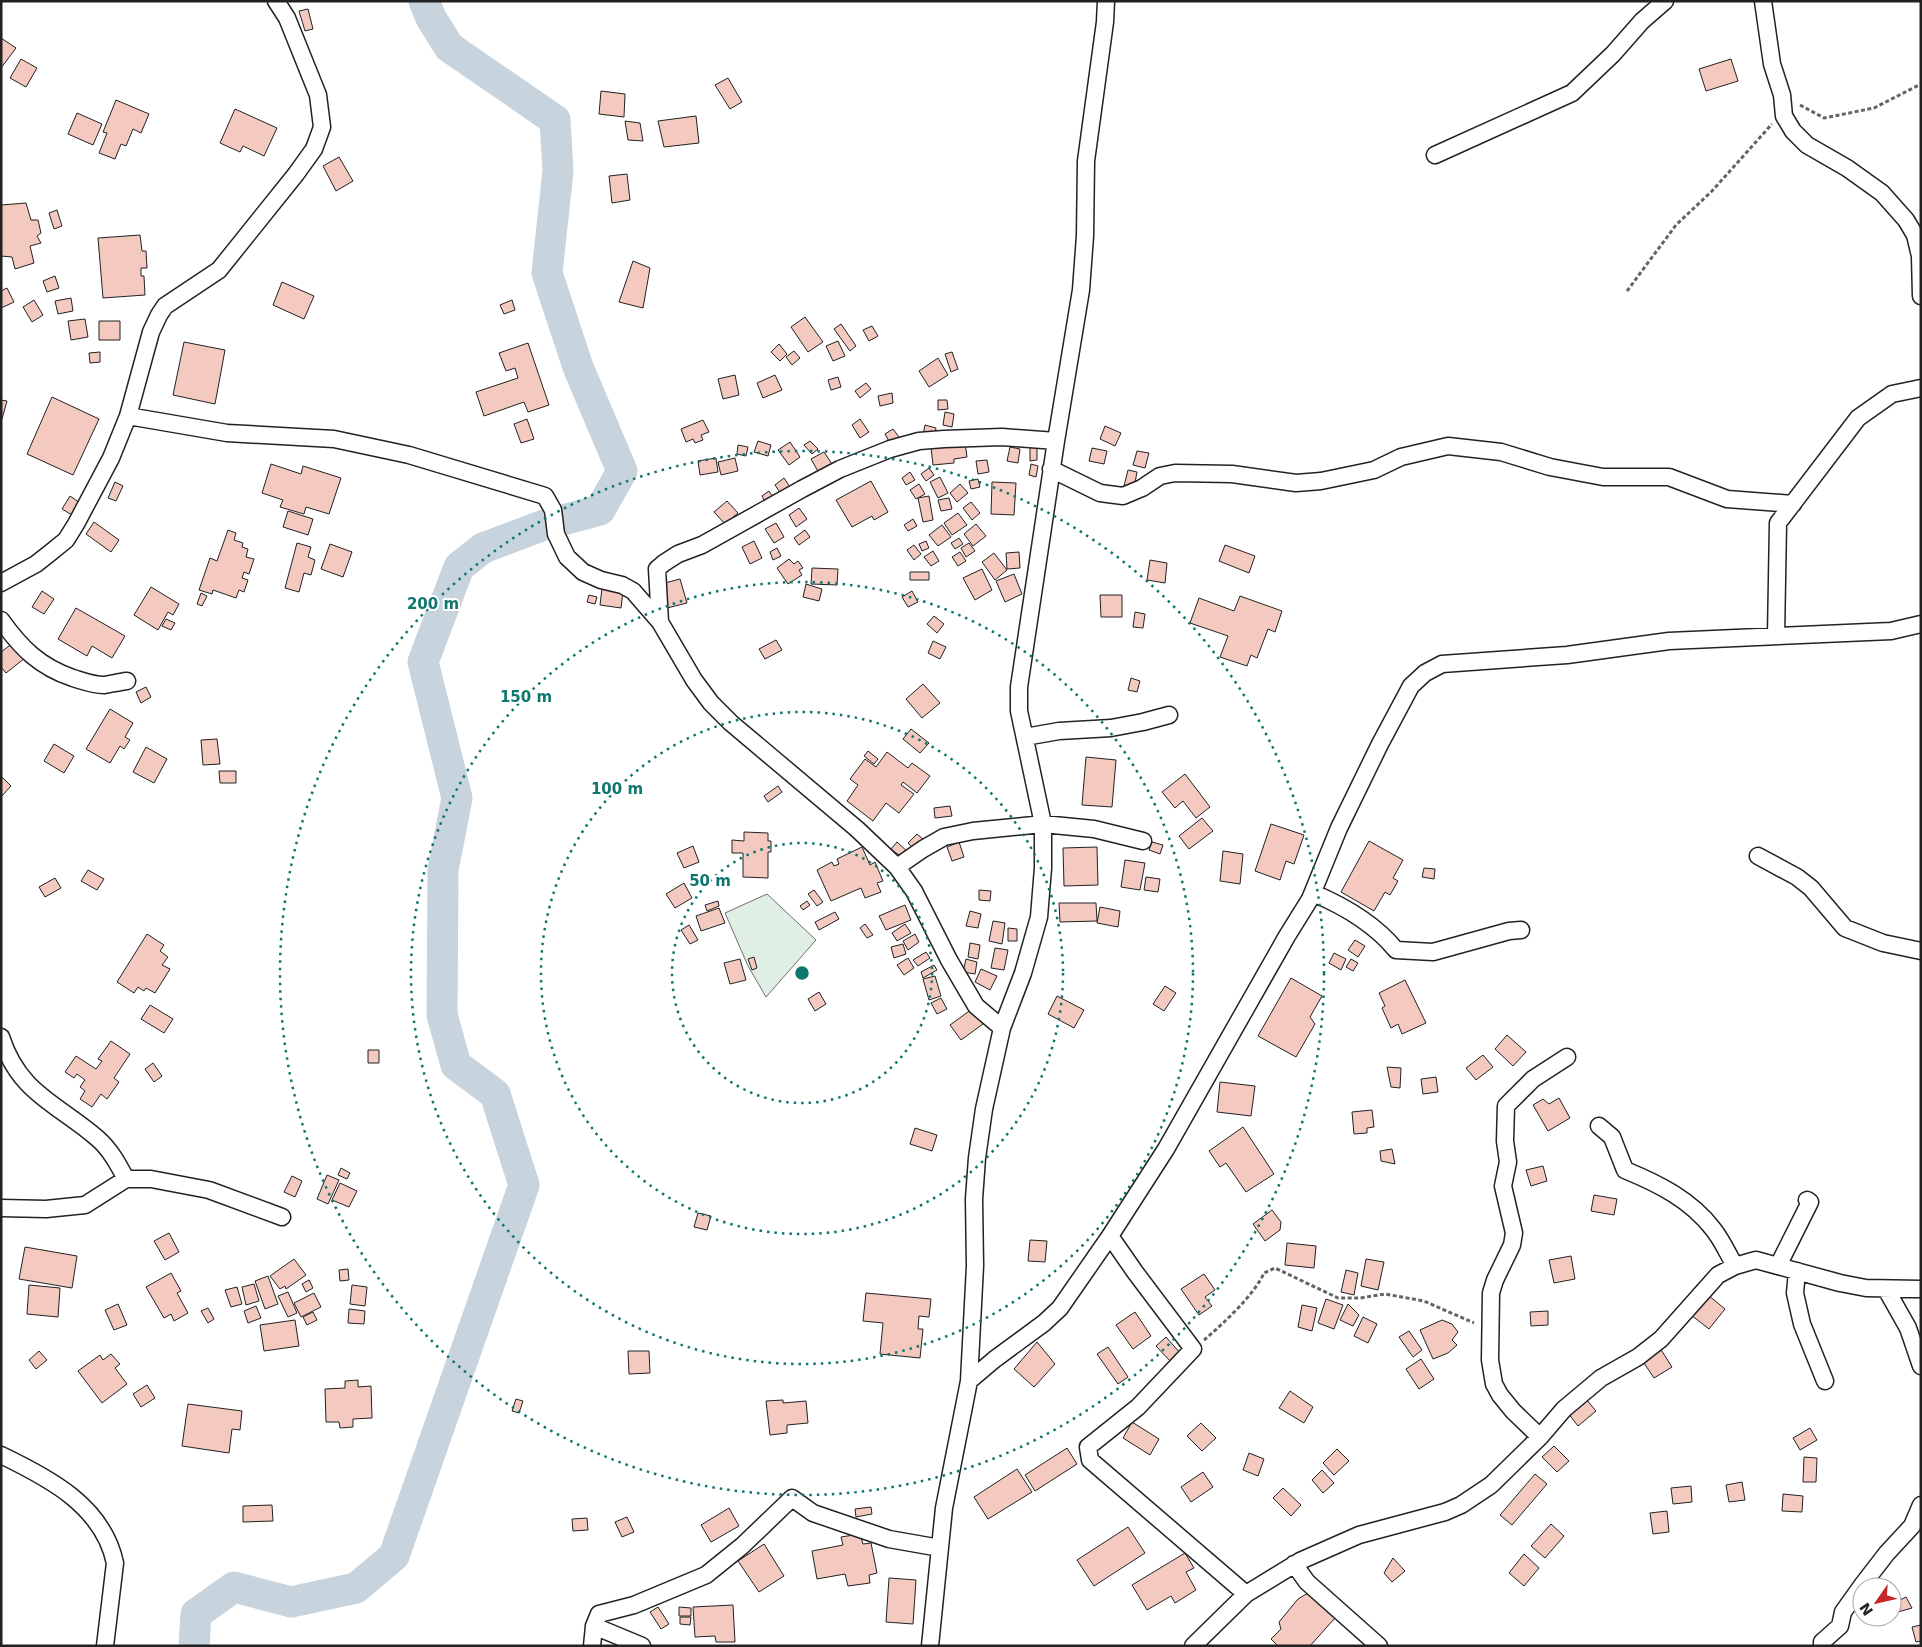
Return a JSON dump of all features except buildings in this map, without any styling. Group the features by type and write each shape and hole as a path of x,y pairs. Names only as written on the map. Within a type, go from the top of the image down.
{"street":[{"path":"1,583 36,564 66,540 76,524 111,458 128,416 151,332 158,315 165,306 219,270 314,149 322,127 318,96 287,18 276,1"},
{"path":"930,1646 944,1508 969,1381 975,1266 974,1199 977,1158 990,1074 1002,1028 1023,973 1038,916 1043,868 1043,824 1019,711 1019,687 1038,568 1051,469 1081,290 1085,236 1086,161 1105,22 1106,1"},
{"path":"1435,155 1572,93 1613,54 1642,21 1665,1"},
{"path":"1763,1 1772,64 1782,95 1784,116 1793,131 1807,145 1847,168 1882,193 1906,220 1918,228 1921,296"},
{"path":"1776,636 1778,523 1858,418 1892,394 1921,388"},
{"path":"128,416 227,433 334,439 409,455 545,496 553,510 556,534 568,557 583,572 601,580 622,585 633,591 660,622 694,680 711,703 857,829 897,867 914,891 949,960 976,1006 1002,1028"},
{"path":"660,622 657,569 664,563 678,554 702,545 840,469 890,449 919,441 1002,437 1056,441"},
{"path":"1051,469 1100,493 1123,496 1142,488 1160,476 1175,473 1232,474 1296,483 1321,481 1374,470 1401,457 1448,446 1501,452 1550,467 1603,477 1669,477 1728,499 1793,504"},
{"path":"1,620 32,656 56,672 95,684 127,681"},
{"path":"969,1381 1060,1308 1110,1236 1166,1149 1313,893 1339,828 1380,744 1411,686 1425,672 1442,664 1567,655 1669,641 1891,631 1921,624"},
{"path":"1025,737 1059,731 1119,727 1169,715"},
{"path":"897,867 944,837 973,831 1043,824 1094,828 1143,841"},
{"path":"1758,856 1797,877 1811,888 1845,928 1883,943 1921,951"},
{"path":"1313,893 1362,919 1382,933 1396,950 1432,952 1509,931 1521,930"},
{"path":"1,1037 7,1056 22,1079 42,1098 98,1139 115,1160 126,1179"},
{"path":"1540,1437 1513,1411 1494,1384 1490,1360 1491,1293 1495,1280 1512,1245 1514,1234 1503,1186 1508,1162 1506,1106 1533,1078 1567,1057"},
{"path":"1599,1126 1612,1137 1626,1170 1655,1182 1687,1202 1714,1230 1736,1266"},
{"path":"1,1208 46,1209 85,1205 126,1179 151,1180 209,1190 282,1217"},
{"path":"1778,1266 1810,1202 1807,1200"},
{"path":"1110,1236 1193,1349 1138,1407 1088,1447 1090,1460 1246,1594"},
{"path":"1194,1646 1246,1594 1294,1564 1359,1535 1445,1512 1460,1505 1491,1485 1540,1437 1564,1409 1600,1378 1638,1357 1662,1339 1718,1275 1736,1266 1756,1260 1840,1284 1886,1289 1921,1290"},
{"path":"1797,1271 1795,1293 1802,1324 1825,1382"},
{"path":"1886,1289 1908,1328 1921,1366"},
{"path":"1,1455 39,1473 76,1498 94,1518 106,1536 112,1549 115,1563 105,1646"},
{"path":"592,1646 594,1626 599,1614 634,1605 706,1575 742,1546 792,1498 813,1513 889,1539 940,1548"},
{"path":"1822,1646 1822,1642 1840,1626 1843,1612 1881,1560 1912,1526 1921,1504"},
{"path":"1294,1564 1307,1582 1379,1646"},
{"path":"594,1626 642,1646"}],"path":[{"path":"1782,95 1824,118 1874,108 1921,84"},
{"path":"1627,291 1676,225 1712,192 1755,141 1778,119 1784,116"},
{"path":"1193,1349 1225,1323 1258,1285 1264,1273 1275,1268 1338,1298 1360,1298 1385,1294 1424,1301 1459,1315 1490,1332"}],"green space":[{"path":"767,894 816,940 766,997 748,966 725,913"}],"waterway":[{"path":"194,1646 196,1614 234,1587 291,1602 356,1588 394,1556 524,1185 495,1094 456,1065 442,1015 443,870 457,798 423,662 459,567 483,548 544,525 600,510 622,471 578,367 547,273 558,171 555,120 449,47 431,18 424,1"}]}
